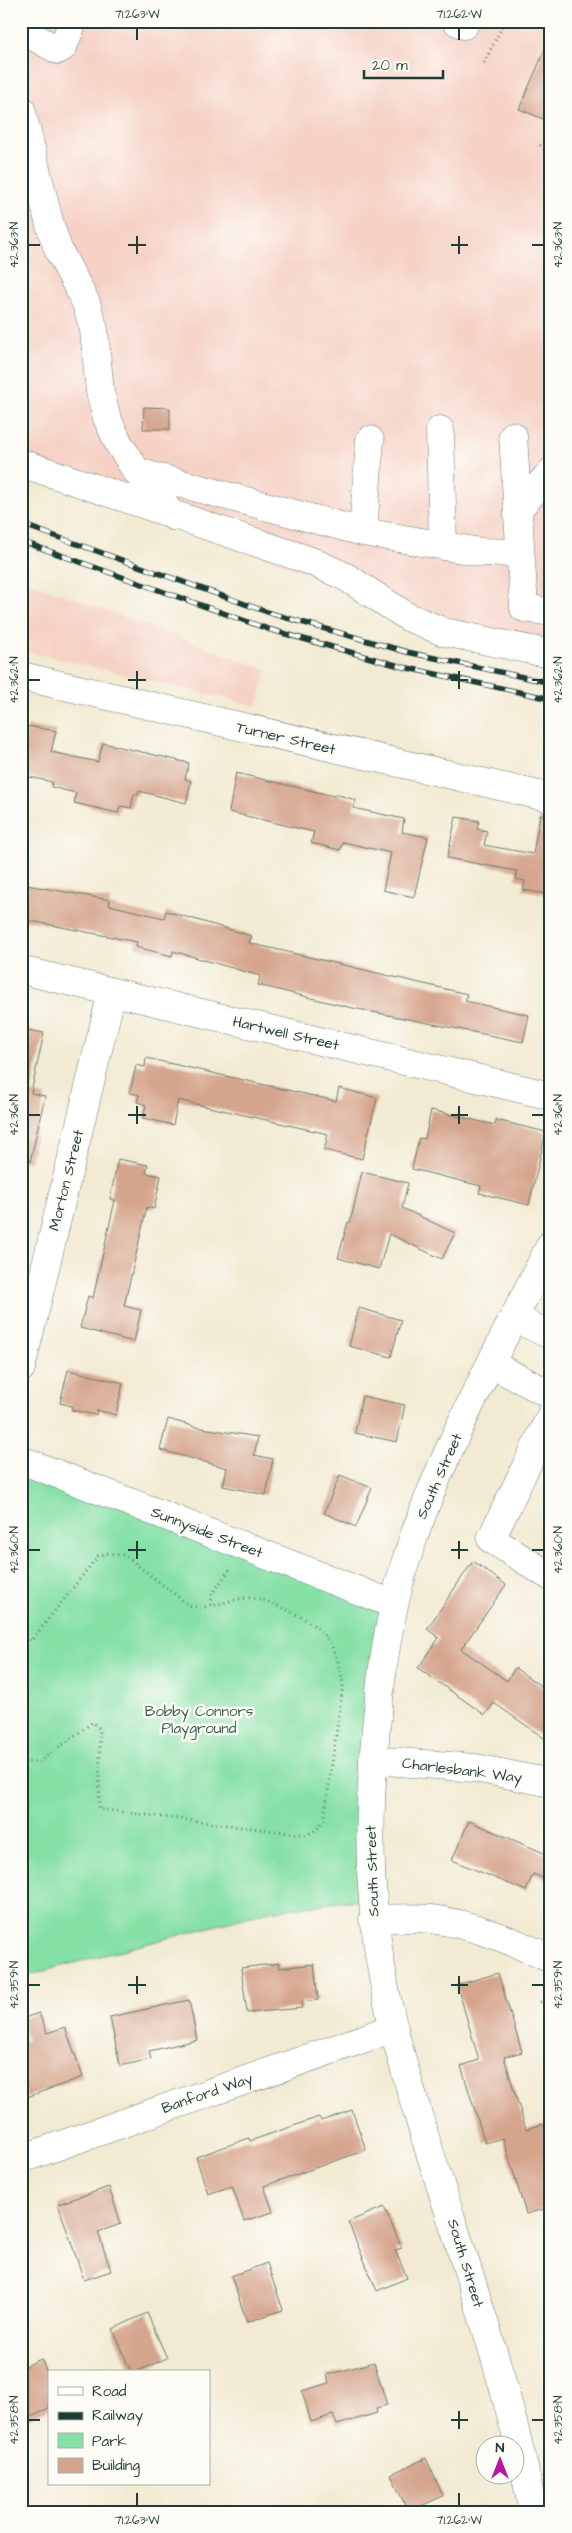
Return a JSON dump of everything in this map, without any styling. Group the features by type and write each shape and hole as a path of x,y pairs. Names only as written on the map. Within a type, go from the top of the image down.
{"street":[{"path":"21,30 58,50 63,47 73,21"},
{"path":"456,21 464,25 465,21"},
{"path":"21,109 50,225 73,255 94,330 100,392 108,418 119,444 138,472 173,516"},
{"path":"440,430 443,546"},
{"path":"513,436 524,608 551,612"},
{"path":"363,532 370,440"},
{"path":"21,464 311,561 346,577 408,617 444,632 551,654"},
{"path":"138,472 363,532 480,552 520,553"},
{"path":"518,509 551,472"},
{"name":"Turner Street","path":"21,676 551,798"},
{"name":"Hartwell Street","path":"21,970 551,1096"},
{"name":"Morton Street","path":"21,1368 112,992"},
{"name":"South Street","path":"533,2512 519,2441 394,2028 381,1973 373,1919 370,1854 373,1760 384,1658 393,1604 425,1507 491,1364 551,1244"},
{"path":"514,1318 548,1334 551,1329"},
{"path":"491,1364 551,1395"},
{"path":"551,1415 491,1539 551,1577"},
{"name":"Sunnyside Street","path":"21,1460 393,1604"},
{"name":"Charlesbank Way","path":"373,1760 475,1768 551,1783"},
{"path":"373,1919 431,1920 462,1925 515,1942 551,1958"},
{"name":"Banford Way","path":"21,2158 394,2028"}],"path":[{"path":"484,64 505,21"},
{"path":"540,145 551,155"},
{"path":"21,1634 31,1641 98,1556 109,1553 126,1556 188,1604 197,1608 245,1598 257,1598 312,1623 332,1645 340,1663 343,1685 324,1820 318,1829 307,1836 295,1836 99,1808 100,1729 93,1722 39,1762 21,1762"},
{"path":"211,1605 212,1594 234,1563"},
{"path":"540,2002 551,1999"}],"shaded area":[{"path":"21,21 551,21 551,654 377,598 21,469"},
{"path":"21,579 267,670 257,706 21,650"}],"green space":[{"name":"Bobby Connors Playground","path":"21,1460 393,1604 371,1901 347,1901 270,1911 21,1977"}],"building":[{"path":"551,36 551,122 519,109"},
{"path":"144,407 170,408 170,429 143,429"},
{"path":"28,726 56,731 51,752 98,762 103,743 189,763 185,779 191,781 186,803 139,791 138,795 134,794 131,808 120,806 118,813 74,803 76,793 51,787 52,782 21,775 21,758"},
{"path":"236,773 334,796 335,794 356,800 353,808 404,819 402,832 428,837 414,897 383,890 391,853 343,842 340,850 311,843 314,832 229,812"},
{"path":"540,815 551,816 551,886 549,885 547,894 523,890 525,881 516,879 517,871 447,858 456,817 479,821 477,829 487,831 484,845 533,854"},
{"path":"21,884 110,900 109,905 164,918 166,911 252,936 249,943 467,994 465,1001 529,1015 523,1042 348,1007 258,985 260,976 173,951 172,956 136,947 137,942 21,919"},
{"path":"21,1029 44,1033 31,1093 45,1096 30,1162 21,1161"},
{"path":"146,1058 336,1101 339,1088 377,1098 362,1159 324,1150 328,1134 178,1100 173,1125 143,1118 146,1105 137,1102 139,1095 130,1093 136,1065 145,1067"},
{"path":"431,1110 495,1125 496,1120 546,1132 529,1205 479,1193 481,1186 412,1169 419,1138 425,1139"},
{"path":"118,1159 148,1165 146,1173 161,1176 154,1209 147,1207 124,1306 141,1310 134,1342 80,1328 88,1296 93,1298 115,1200 110,1199"},
{"path":"362,1172 408,1183 402,1208 455,1233 442,1259 389,1234 379,1269 338,1258 348,1222 350,1223"},
{"path":"359,1308 401,1320 391,1357 349,1346"},
{"path":"68,1370 123,1383 116,1415 97,1410 96,1415 71,1410 72,1406 60,1403"},
{"path":"362,1396 405,1405 397,1442 355,1433"},
{"path":"168,1419 196,1427 258,1437 254,1455 273,1459 266,1495 223,1486 227,1468 160,1450"},
{"path":"340,1475 372,1488 356,1527 324,1513"},
{"path":"473,1561 506,1585 461,1649 507,1681 515,1668 551,1693 551,1743 494,1703 485,1715 418,1668 439,1638 427,1629"},
{"path":"469,1821 551,1856 551,1881 533,1874 526,1891 452,1860"},
{"path":"279,1963 279,1968 314,1964 318,2000 301,2002 302,2008 247,2013 241,1968"},
{"path":"498,1973 522,2052 504,2057 526,2129 543,2124 551,2151 551,2207 526,2214 503,2138 485,2143 461,2066 479,2060 457,1985"},
{"path":"189,2000 197,2040 149,2051 151,2059 120,2066 110,2017"},
{"path":"39,2013 47,2033 65,2027 83,2077 27,2097 21,2081 21,2042 27,2040 21,2019"},
{"path":"352,2110 366,2150 264,2186 273,2212 244,2221 232,2186 208,2194 196,2157 249,2138 250,2141 319,2117 321,2121"},
{"path":"109,2187 121,2224 98,2232 111,2271 84,2280 58,2204"},
{"path":"384,2207 402,2248 395,2250 407,2278 377,2291 348,2222"},
{"path":"267,2263 283,2310 247,2322 231,2276"},
{"path":"147,2313 167,2358 140,2370 130,2370 113,2329"},
{"path":"41,2359 48,2376 48,2409 21,2421 21,2368"},
{"path":"374,2362 387,2405 376,2408 377,2413 337,2425 333,2415 311,2422 302,2391 329,2383 327,2375"},
{"path":"426,2458 443,2496 408,2512 391,2474"}],"railway":[{"path":"21,524 273,614 407,652 551,683"},
{"path":"21,541 268,629 403,667 551,699"}]}
